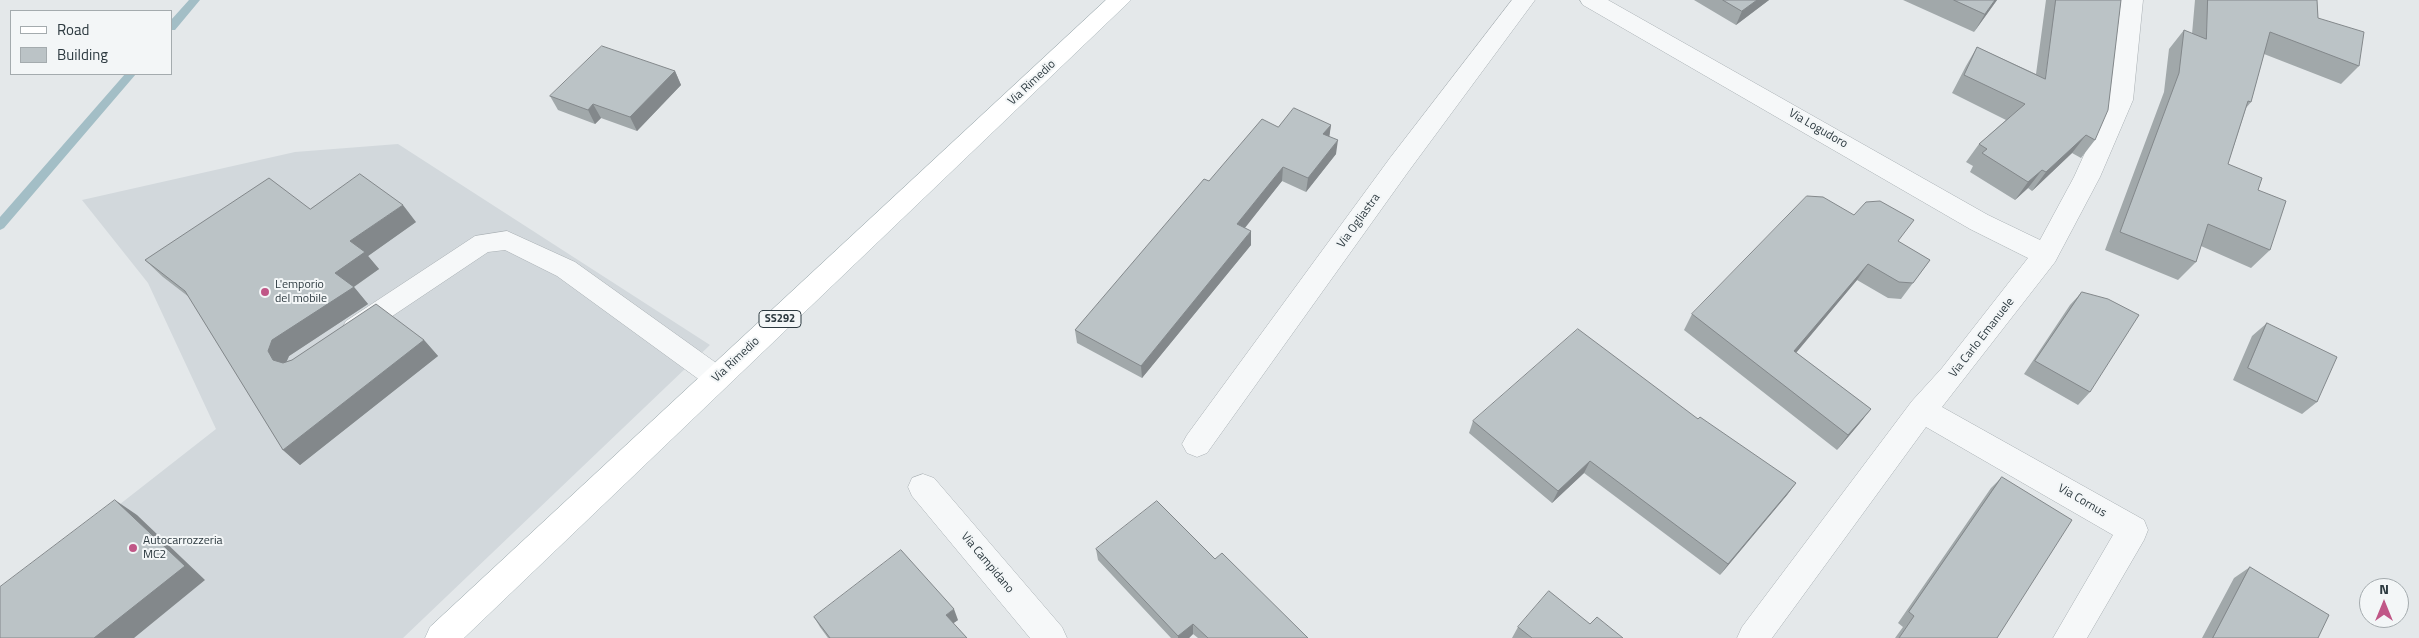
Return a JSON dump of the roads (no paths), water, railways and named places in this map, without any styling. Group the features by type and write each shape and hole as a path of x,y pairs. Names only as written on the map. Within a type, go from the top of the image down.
{"main road":[{"name":"Via Rimedio","path":"440,638 1120,0"}],"street":[{"name":"Via Ogliastra","path":"1197,444 1399,165 1524,0"},
{"name":"Via Logudoro","path":"1591,0 1979,222 2046,256"},
{"name":"Via Carlo Emanuele","path":"1753,638 1922,410 1952,376 2046,256 2087,177 2121,100 2132,0"},
{"name":"Via Cornus","path":"1922,410 2133,530 2069,638"},
{"name":"Via Campidano","path":"923,487 1050,638"}],"lane":[{"path":"339,339 483,243 508,240 566,269 717,378"}],"waterway":[{"path":"172,26 195,0"},
{"path":"0,225 130,75"}],"place":[{"name":"L'emporio del mobile","path":"265,292"},
{"name":"Autocarrozzeria MC2","path":"133,548"}]}
